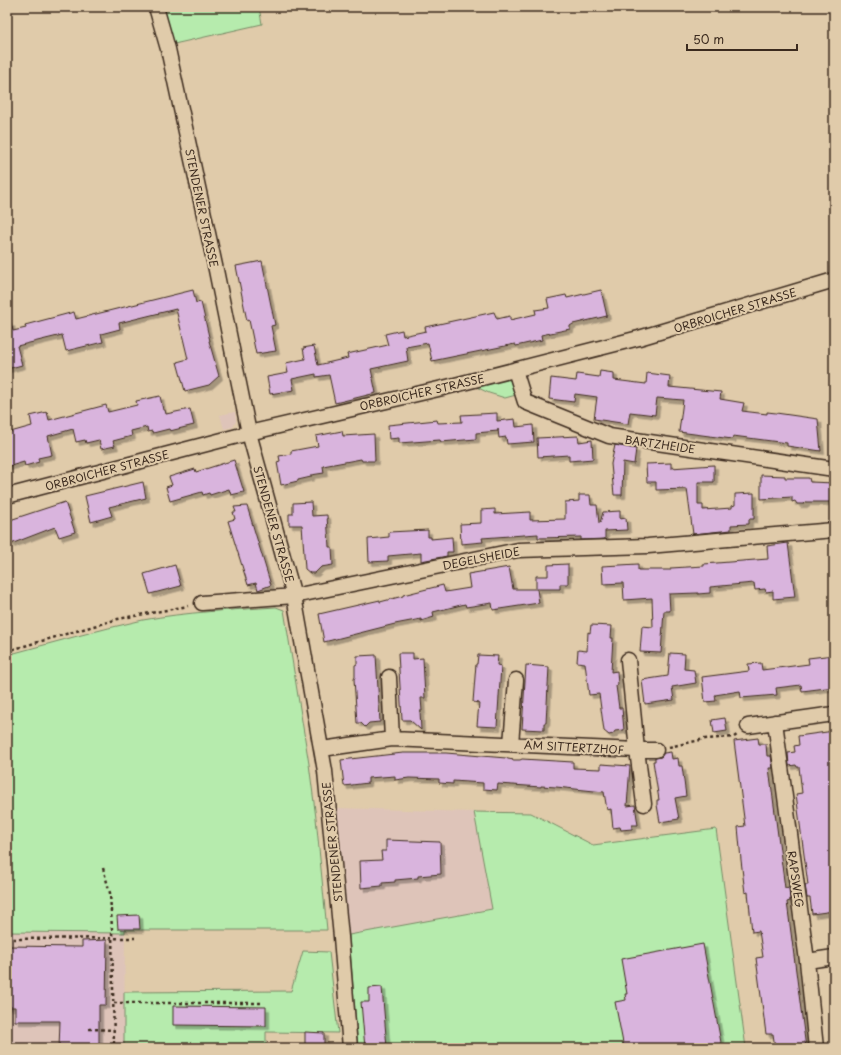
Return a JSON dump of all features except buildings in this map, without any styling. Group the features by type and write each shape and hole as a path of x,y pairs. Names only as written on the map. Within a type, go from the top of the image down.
{"street":[{"name":"STENDENER STRASSE","path":"156,7 168,49 216,270 248,433 294,596 322,749 341,937 350,1048"},
{"name":"ORBROICHER STRASSE","path":"7,496 248,433 447,387 639,338 834,280"},
{"name":"BARTZHEIDE","path":"515,370 525,402 609,436 834,469"},
{"name":"DEGELSHEIDE","path":"202,603 294,596 518,550 648,546 834,530"},
{"name":"AM SITTERTZHOF","path":"628,660 644,804"},
{"path":"389,677 392,739"},
{"name":"AM SITTERTZHOF","path":"511,744 516,680"},
{"path":"748,726 834,714"},
{"name":"RAPSWEG","path":"775,722 807,961 816,1042"},
{"name":"AM SITTERTZHOF","path":"322,749 392,739 656,750"},
{"path":"807,961 834,957"}],"path":[{"path":"7,651 118,619 202,603"},
{"path":"656,750 705,739 734,737 748,726"},
{"path":"103,868 110,893 113,938 114,1048"},
{"path":"7,939 135,938"},
{"path":"114,1003 264,1002"},
{"path":"89,1029 114,1030"}],"shaded area":[{"path":"235,412 236,421 233,427 224,429 220,415"},
{"path":"337,808 474,812 492,909 349,935"},
{"path":"7,932 125,933 124,1048 7,1048"}],"green space":[{"path":"164,7 259,7 262,24 174,44"},
{"path":"501,378 510,380 516,395 505,398 489,393 472,385"},
{"path":"276,607 284,610 309,764 327,930 125,930 125,933 7,932 7,655 92,632 159,617 226,610"},
{"path":"474,812 531,813 593,845 716,829 746,1048 358,1048 349,935 492,909"},
{"path":"303,951 329,952 338,1033 266,1032 266,1048 124,1048 124,992 291,991"}]}
